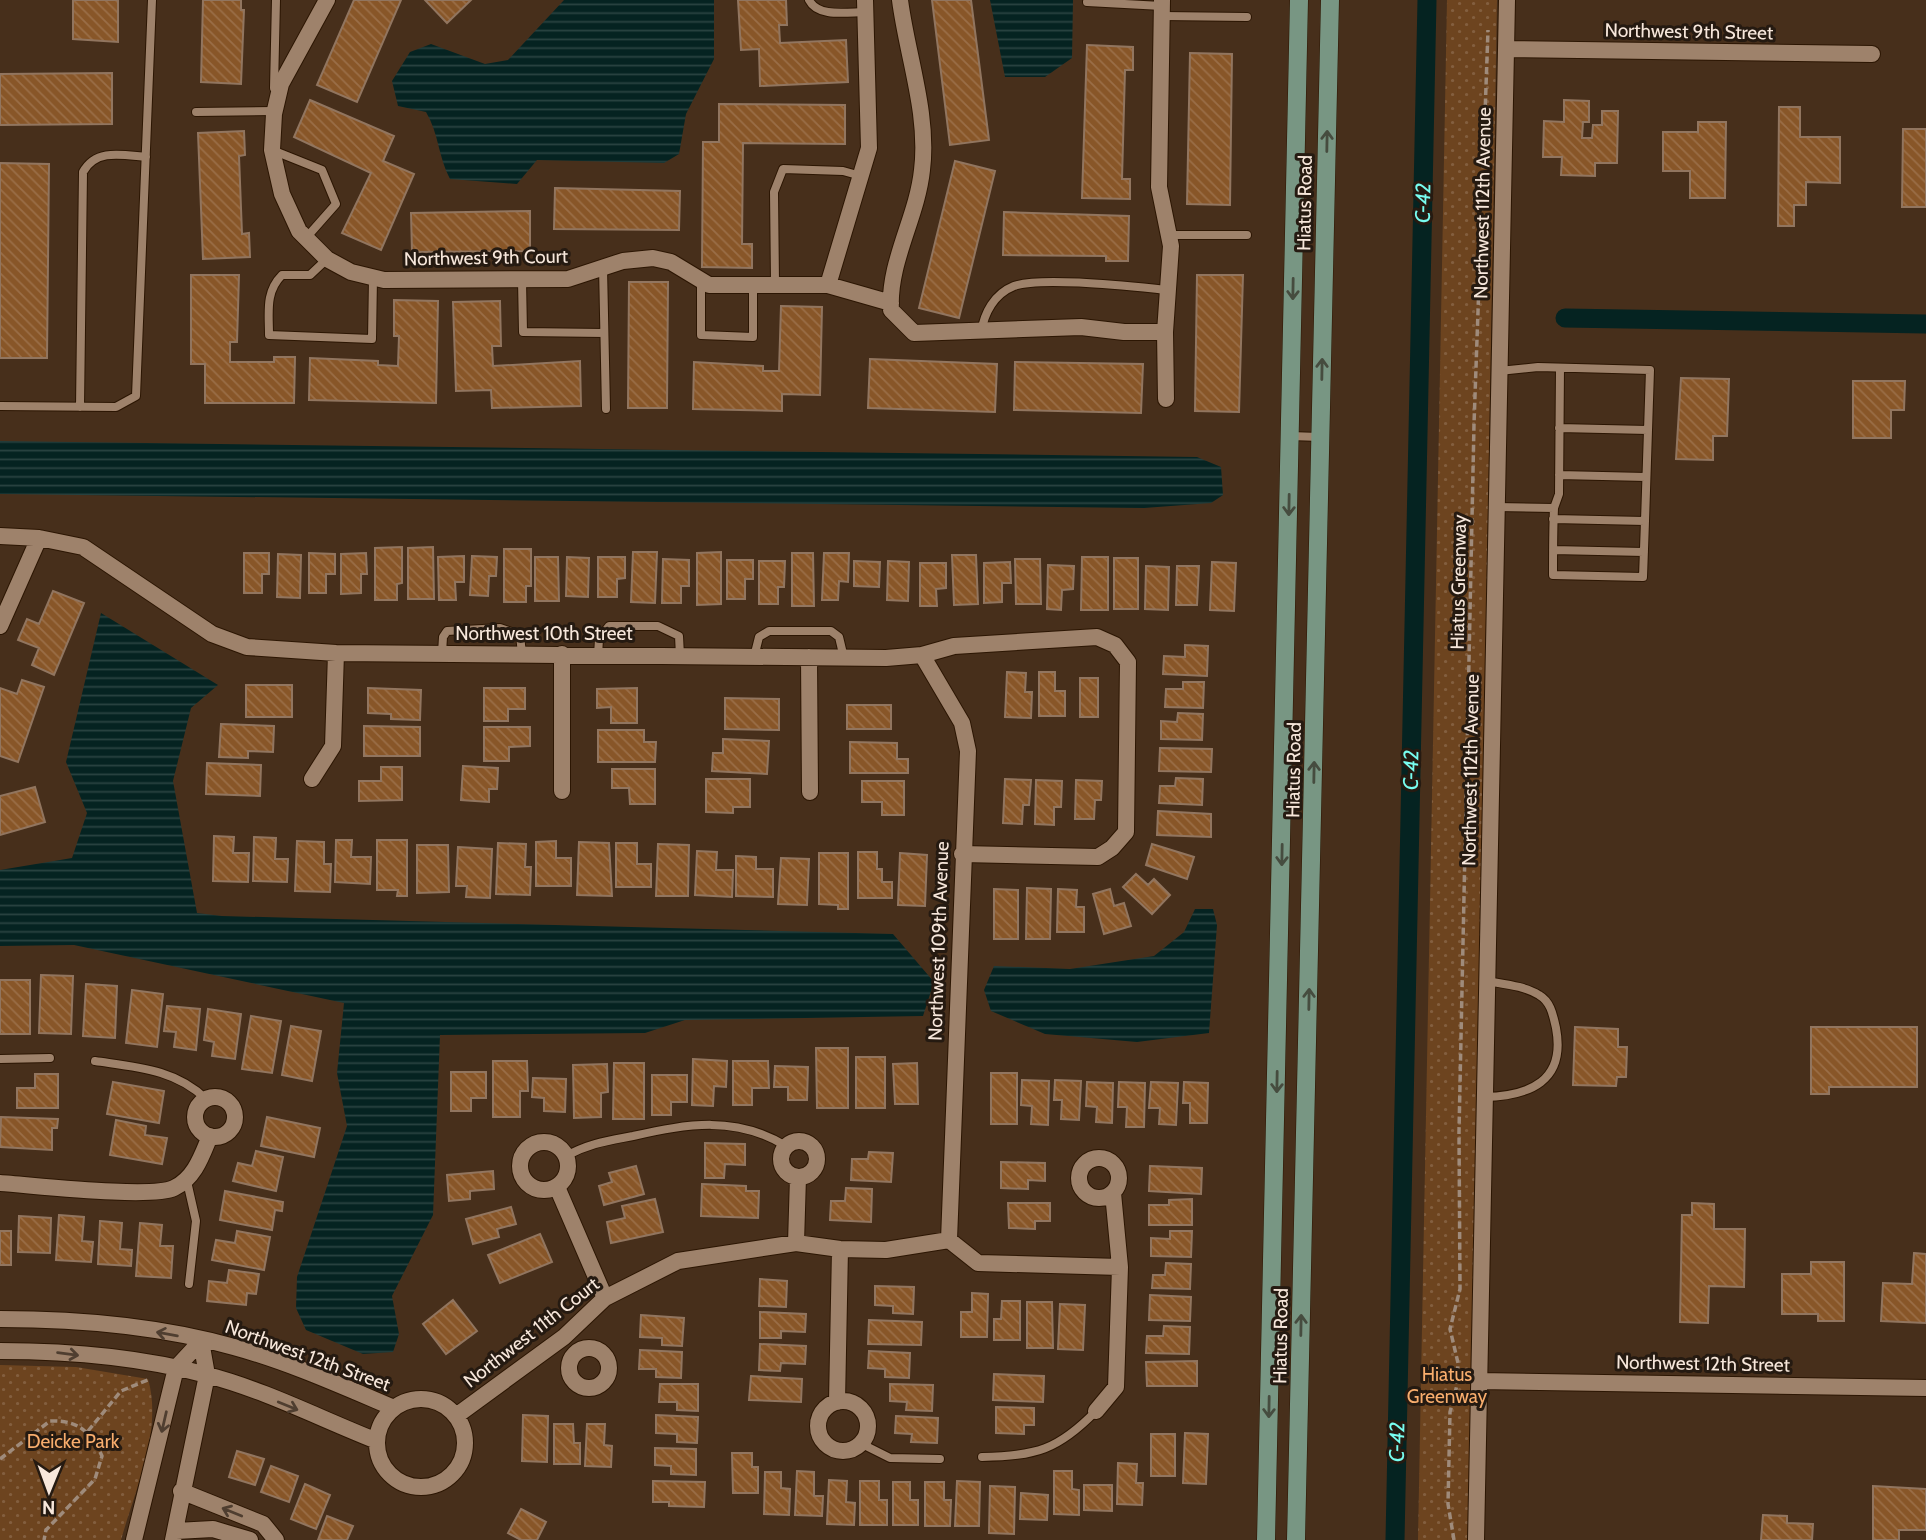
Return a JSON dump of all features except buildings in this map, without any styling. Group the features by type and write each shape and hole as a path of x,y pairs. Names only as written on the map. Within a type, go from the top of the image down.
{"main road":[{"name":"Hiatus Road","path":"1266,1540 1299,0"},
{"name":"Hiatus Road","path":"1296,1540 1330,0"}],"street":[{"path":"327,0 281,84 274,114 272,150 282,194 299,231 327,259"},
{"path":"900,0 922,133 923,170 890,287 891,310 914,333 981,333 1081,327 1124,332 1165,332"},
{"name":"Northwest 112th Avenue","path":"1476,1540 1507,0"},
{"path":"828,285 869,148 865,6"},
{"path":"1162,7 1159,187 1171,246 1165,332 1166,400"},
{"name":"Northwest 9th Street","path":"1506,49 1872,54"},
{"name":"Northwest 9th Court","path":"327,259 352,272 384,280 568,279 623,261 653,258 671,262 709,285 775,282 828,285 891,303"},
{"name":"Northwest 10th Street","path":"0,536 39,538 83,547 212,634 247,647 336,653 844,658 922,655 954,646 1097,637 1115,645 1128,662 1126,832 1112,848 1098,857 962,854"},
{"path":"0,626 39,538"},
{"path":"312,779 333,746 336,653"},
{"path":"562,654 562,791"},
{"name":"Northwest 109th Avenue","path":"922,655 962,723 968,751 949,1240"},
{"path":"809,657 810,792"},
{"path":"206,1099 225,1099 235,1114 229,1131 210,1136 196,1122 197,1109 206,1099"},
{"path":"0,1183 149,1192 180,1183 198,1166 210,1136"},
{"path":"804,1141 817,1154 812,1172 798,1177 782,1167 781,1156 786,1146 804,1141"},
{"path":"547,1142 558,1147 566,1156 568,1167 565,1178 557,1187 535,1189 525,1182 520,1171 520,1160 526,1150 536,1143 547,1142"},
{"path":"796,1243 798,1177"},
{"path":"557,1187 604,1298"},
{"path":"1096,1411 1116,1387 1120,1267 1113,1193"},
{"path":"949,1240 978,1263 1120,1267"},
{"name":"Northwest 11th Court","path":"456,1416 564,1337 604,1298 678,1261 796,1243 840,1249 886,1250 949,1240"},
{"path":"837,1402 840,1249"},
{"name":"Northwest 12th Street","path":"0,1319 64,1321 168,1333 233,1346 394,1408"},
{"path":"564,1337 577,1352"},
{"path":"134,1540 176,1368 201,1340"},
{"path":"201,1340 207,1374 174,1535 213,1529 250,1540"},
{"path":"0,1351 44,1351 207,1374 377,1441 380,1458 388,1472 402,1483 419,1487 436,1484 451,1475 461,1462 465,1445 463,1428 456,1416"},
{"name":"Northwest 12th Street","path":"1479,1381 1926,1388"},
{"name":"Northwest 12th Street","path":"377,1441 385,1417 394,1408 420,1399 434,1400 456,1416"},
{"path":"837,1402 853,1403 866,1413 869,1429 862,1444 847,1452 830,1448 824,1443 818,1427 823,1411 837,1402"},
{"path":"181,1491 263,1524 276,1540"}],"lane":[{"path":"0,406 116,407 136,396 152,0"},
{"path":"195,112 274,114 276,0"},
{"path":"809,0 816,9 826,11 865,6"},
{"path":"1087,2 1247,17"},
{"path":"272,150 323,170 336,204 306,238"},
{"path":"80,407 83,172 94,158 145,157"},
{"path":"775,282 774,192 783,169 843,171 861,176"},
{"path":"1168,235 1247,235"},
{"path":"327,259 310,275 282,275 274,282 269,293 269,335 372,339 373,277"},
{"path":"603,267 606,409"},
{"path":"522,279 523,332 604,333"},
{"path":"701,280 701,334 753,337 752,283"},
{"path":"981,333 984,315 1014,286 1041,283 1168,290"},
{"path":"1499,371 1560,368 1650,370 1643,577 1553,575 1553,508 1559,494 1560,368"},
{"path":"1559,428 1648,429"},
{"path":"1290,436 1320,437"},
{"path":"1559,475 1646,477"},
{"path":"1496,507 1553,508"},
{"path":"1553,519 1645,521"},
{"path":"1553,550 1644,552"},
{"path":"598,655 599,639 609,626 658,626 679,636 680,656"},
{"path":"442,653 443,638 447,631 500,628 520,635 522,654"},
{"path":"754,657 759,637 769,631 831,631 839,637 844,658"},
{"path":"1484,1097 1525,1093 1554,1068 1558,1041 1548,1002 1538,993 1487,981"},
{"path":"0,1059 50,1058"},
{"path":"95,1061 164,1072 194,1088 206,1099"},
{"path":"566,1156 591,1143 688,1125 752,1129 786,1146"},
{"path":"180,1183 196,1222 189,1284"},
{"path":"982,1457 1047,1449 1073,1435 1096,1411"},
{"path":"862,1444 890,1458 940,1459"}],"path":[{"name":"Hiatus Greenway","path":"1454,1540 1448,1504 1450,1412 1457,1385 1458,1363 1450,1329 1460,1289 1459,1132 1474,424 1489,21"},
{"path":"88,1431 121,1391 152,1378"},
{"path":"0,1459 50,1421 73,1422 88,1431 102,1455 95,1479 46,1530 44,1540"}],"green space":[{"name":"Hiatus Greenway","path":"1447,0 1497,0 1470,1540 1418,1540"},
{"name":"Deicke Park","path":"0,1365 76,1367 148,1379 152,1399 150,1439 121,1540 0,1540"}],"water":[{"path":"564,0 714,0 714,59 686,114 679,154 664,163 537,160 517,184 450,179 426,112 398,106 392,81 410,52 431,44 485,64 508,60"},
{"path":"990,0 1073,0 1072,58 1045,77 1005,77"},
{"path":"0,441 1197,457 1221,467 1223,495 1211,503 1144,508 0,494"},
{"path":"101,613 218,685 191,708 173,781 197,913 222,916 893,934 934,982 923,1016 685,1020 645,1033 440,1035 433,1215 392,1296 399,1334 393,1352 363,1354 306,1330 296,1308 297,1277 347,1126 337,1073 344,1003 74,945 0,946 0,870 72,858 87,813 66,762"},
{"path":"1195,909 1213,909 1217,925 1209,1033 1137,1042 1045,1034 991,1011 984,990 994,966 1070,969 1154,956 1184,932"}],"waterway":[{"name":"C-42","path":"1395,1540 1427,0"},
{"path":"1565,318 1926,324"}]}
